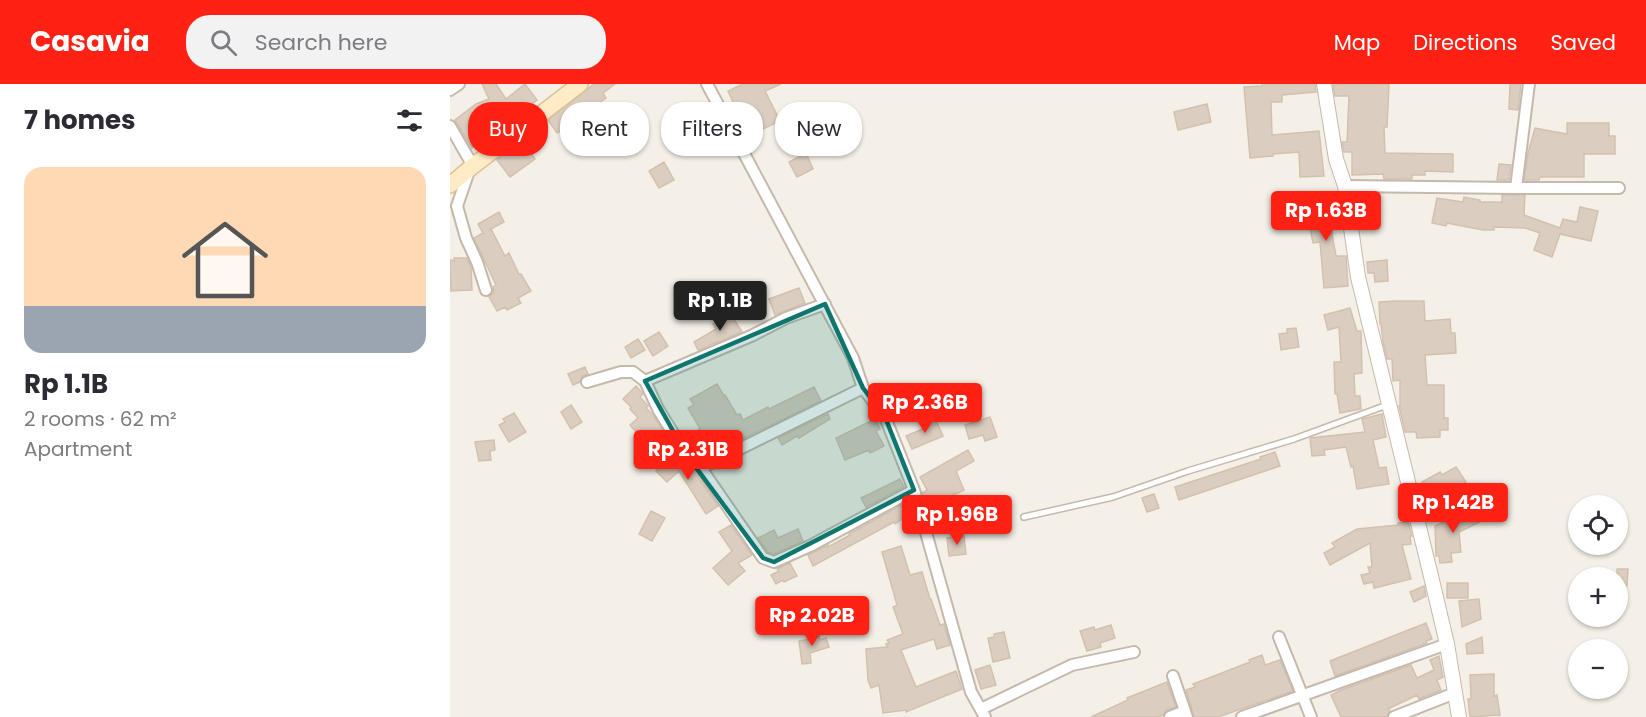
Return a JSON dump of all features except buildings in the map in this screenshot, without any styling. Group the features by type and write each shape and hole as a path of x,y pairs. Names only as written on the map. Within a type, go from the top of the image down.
{"main road":[{"path":"450,185 580,84"}],"street":[{"path":"450,90 459,84"},
{"path":"707,84 825,304 852,358 863,388 885,417 914,490 972,692 983,713 1072,665 1134,652"},
{"path":"1324,84 1336,159 1345,186 1358,277 1447,644 1459,717"},
{"path":"1516,188 1529,84"},
{"path":"450,126 471,168 457,206 466,238 486,290"},
{"path":"1345,186 1619,188"},
{"path":"645,381 726,348 786,318 825,304"},
{"path":"587,382 621,372 633,372 645,381 658,409 687,454 701,468 764,558 774,562 810,546 914,490"},
{"path":"701,468 863,388"},
{"path":"1279,637 1311,717"},
{"path":"1242,717 1447,644"},
{"path":"1170,717 1186,714 1173,676"},
{"path":"1394,717 1455,693"}],"lane":[{"path":"1024,517 1113,497 1206,465 1294,439 1388,404"}],"highlighted area":[{"path":"825,304 863,388 885,417 914,490 774,562 763,558 686,454 645,381"}]}
